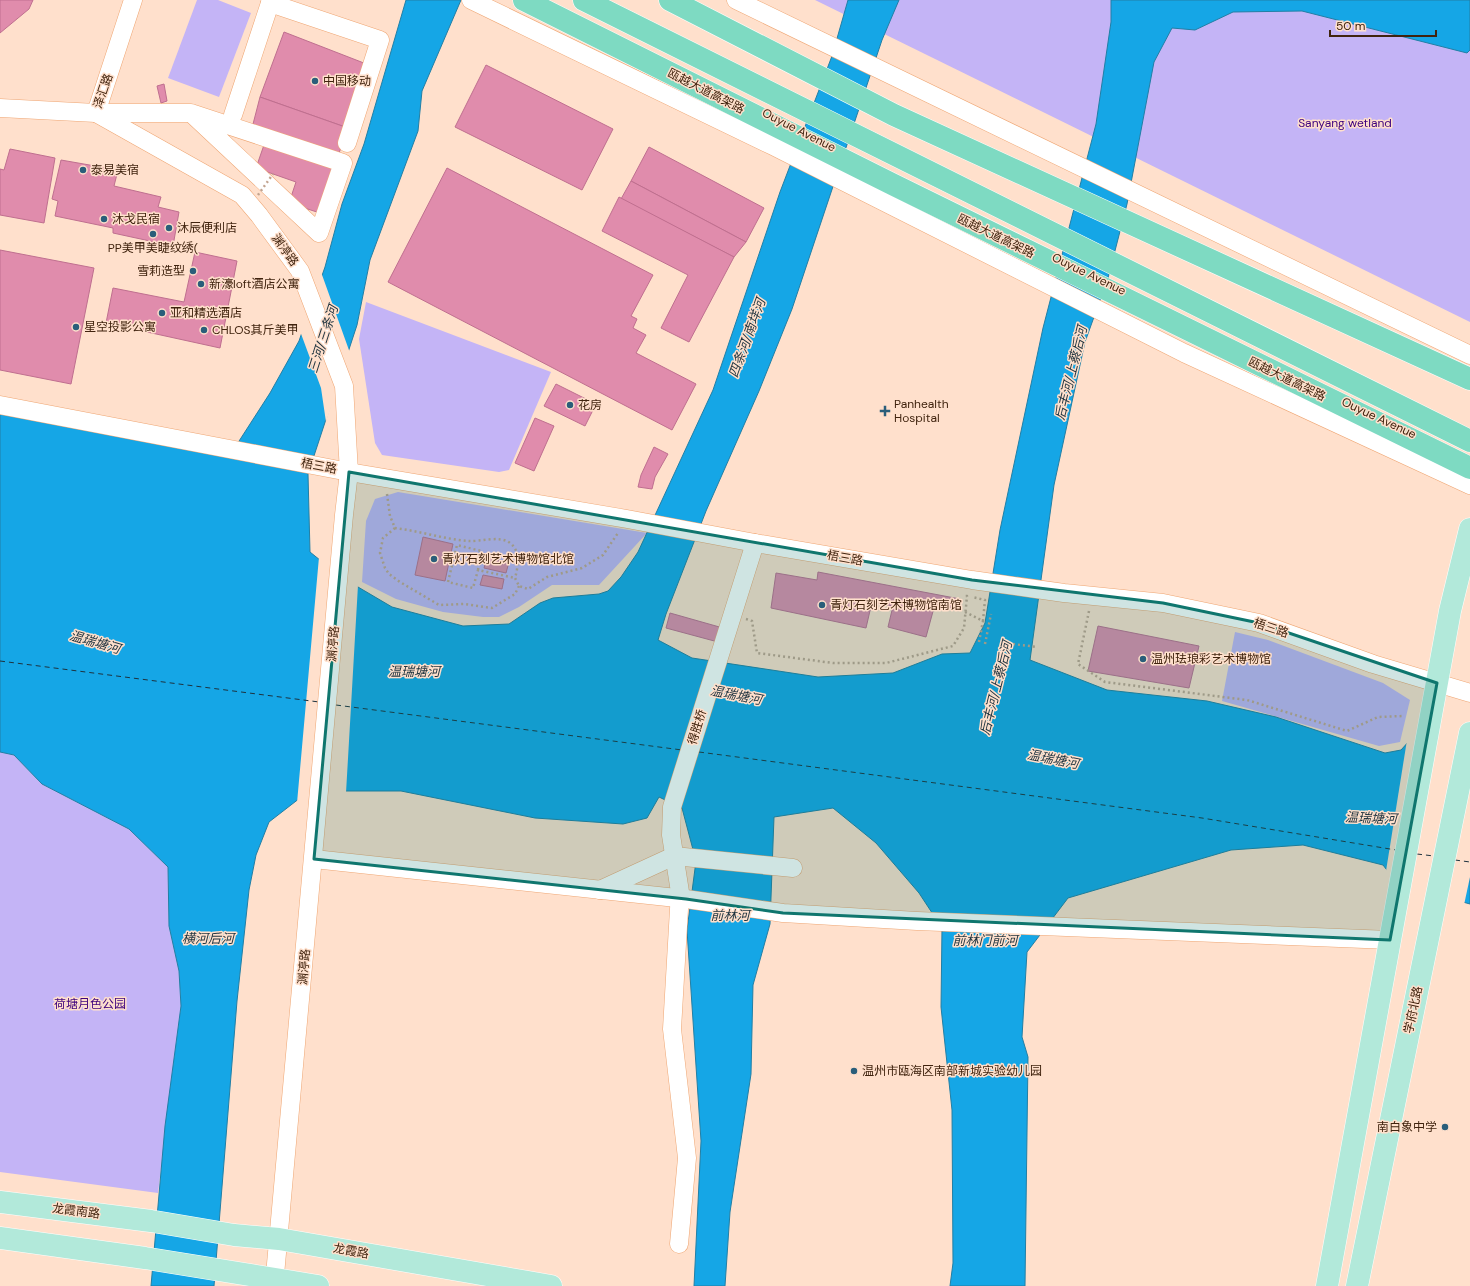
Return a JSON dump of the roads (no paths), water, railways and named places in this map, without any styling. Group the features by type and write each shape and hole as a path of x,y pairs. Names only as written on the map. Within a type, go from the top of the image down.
{"highway":[{"name":"瓯越大道高架路","path":"524,0 892,184 1470,468"},
{"name":"Ouyue Avenue","path":"538,0 1118,289 1178,316 1336,398 1470,460"},
{"path":"584,0 1470,441"},
{"path":"670,0 804,70 897,109"},
{"path":"670,0 1062,186 1142,214 1391,343 1470,379"}],"main road":[{"path":"1328,1286 1450,610 1470,529"},
{"name":"学府北路","path":"1357,1286 1470,733"},
{"name":"龙霞南路","path":"0,1202 151,1221"},
{"name":"龙霞路","path":"151,1221 234,1235 279,1238 551,1286"},
{"path":"0,1238 145,1258 229,1272 274,1283 318,1286"}],"street":[{"name":"泽汇路","path":"0,108 96,114 134,0"},
{"path":"736,0 1068,161 1142,214 1470,355"},
{"path":"233,115 271,1 380,40 347,143"},
{"path":"474,1 773,146 1184,353 1470,485"},
{"path":"96,114 191,113 344,163 319,233 191,113"},
{"name":"渊渟路","path":"96,114 242,196 259,215 300,271 344,386 350,472 344,515 314,859 274,1283"},
{"name":"梧三路","path":"0,405 350,472 718,535 969,588 1064,593 1163,603 1259,623 1373,664 1470,693"},
{"name":"得胜桥","path":"679,1244 687,1158 672,1029 683,899 674,856 672,808 755,543"},
{"path":"599,890 674,856 793,868"},
{"path":"314,859 683,899 783,913 917,921 1390,940"}],"water":[{"path":"406,0 461,0 422,91 418,131 370,260 357,325 308,474 310,552 341,577 392,607 463,626 509,624 540,603 553,598 599,594 608,591 621,577 638,552 713,390 780,192 832,56 848,0 899,0 882,40 792,309 759,391 706,511 666,614 658,640 692,658 818,677 893,673 942,654 970,653 985,623 1000,530 1043,328 1096,124 1111,22 1111,0 1470,0 1470,50 1467,53 1302,11 1233,12 1195,30 1172,28 1154,62 1127,204 1108,278 1085,342 1054,485 1030,660 1107,690 1207,701 1276,717 1385,753 1401,750 1410,740 1470,739 1470,904 1405,886 1393,878 1383,865 1303,845 1231,850 1068,898 1027,952 1022,1037 1028,1057 1025,1286 950,1286 953,1263 952,1110 941,1007 942,928 919,893 876,843 833,808 774,817 770,924 753,985 751,1074 730,1212 725,1286 694,1286 701,1141 687,930 696,861 682,808 659,797 647,818 623,824 535,818 401,791 309,791 269,822 256,855 249,890 237,1001 214,1286 151,1286 165,1126 181,1006 179,971 169,926 168,867 129,829 42,784 14,755 0,752 0,412 232,452 270,393 299,341 325,267 342,204 364,144"}],"place":[{"name":"中国移动","path":"315,81"},
{"name":"泰易美宿","path":"83,170"},
{"name":"沐戈民宿","path":"104,219"},
{"name":"沐辰便利店","path":"169,228"},
{"name":"PP美甲美睫纹绣(","path":"153,234"},
{"name":"雪莉造型","path":"193,271"},
{"name":"新濠loft酒店公寓","path":"201,284"},
{"name":"亚和精选酒店","path":"162,313"},
{"name":"星空投影公寓","path":"76,327"},
{"name":"CHLOS其斤美甲","path":"204,330"},
{"name":"花房","path":"570,405"},
{"name":"Panhealth Hospital","path":"885,411"},
{"name":"青灯石刻艺术博物馆北馆","path":"434,559"},
{"name":"青灯石刻艺术博物馆南馆","path":"822,605"},
{"name":"温州珐琅彩艺术博物馆","path":"1143,659"},
{"name":"温州市瓯海区南部新城实验幼儿园","path":"854,1071"},
{"name":"南白象中学","path":"1445,1127"}],"park label":[{"name":"Sanyang wetland","path":"1345,123"},
{"name":"荷塘月色公园","path":"90,1004"}],"water label":[{"name":"四条河/南垟河","path":"747,338"},
{"name":"三河/三条河","path":"323,339"},
{"name":"后丰河/上蔡后河","path":"1071,373"},
{"name":"温瑞塘河","path":"95,642"},
{"name":"温瑞塘河","path":"414,671"},
{"name":"后丰河/上蔡后河","path":"996,688"},
{"name":"温瑞塘河","path":"736,695"},
{"name":"温瑞塘河","path":"1053,759"},
{"name":"温瑞塘河","path":"1371,818"},
{"name":"前林河","path":"730,915"},
{"name":"横河后河","path":"208,938"},
{"name":"前林门前河","path":"985,940"}]}
